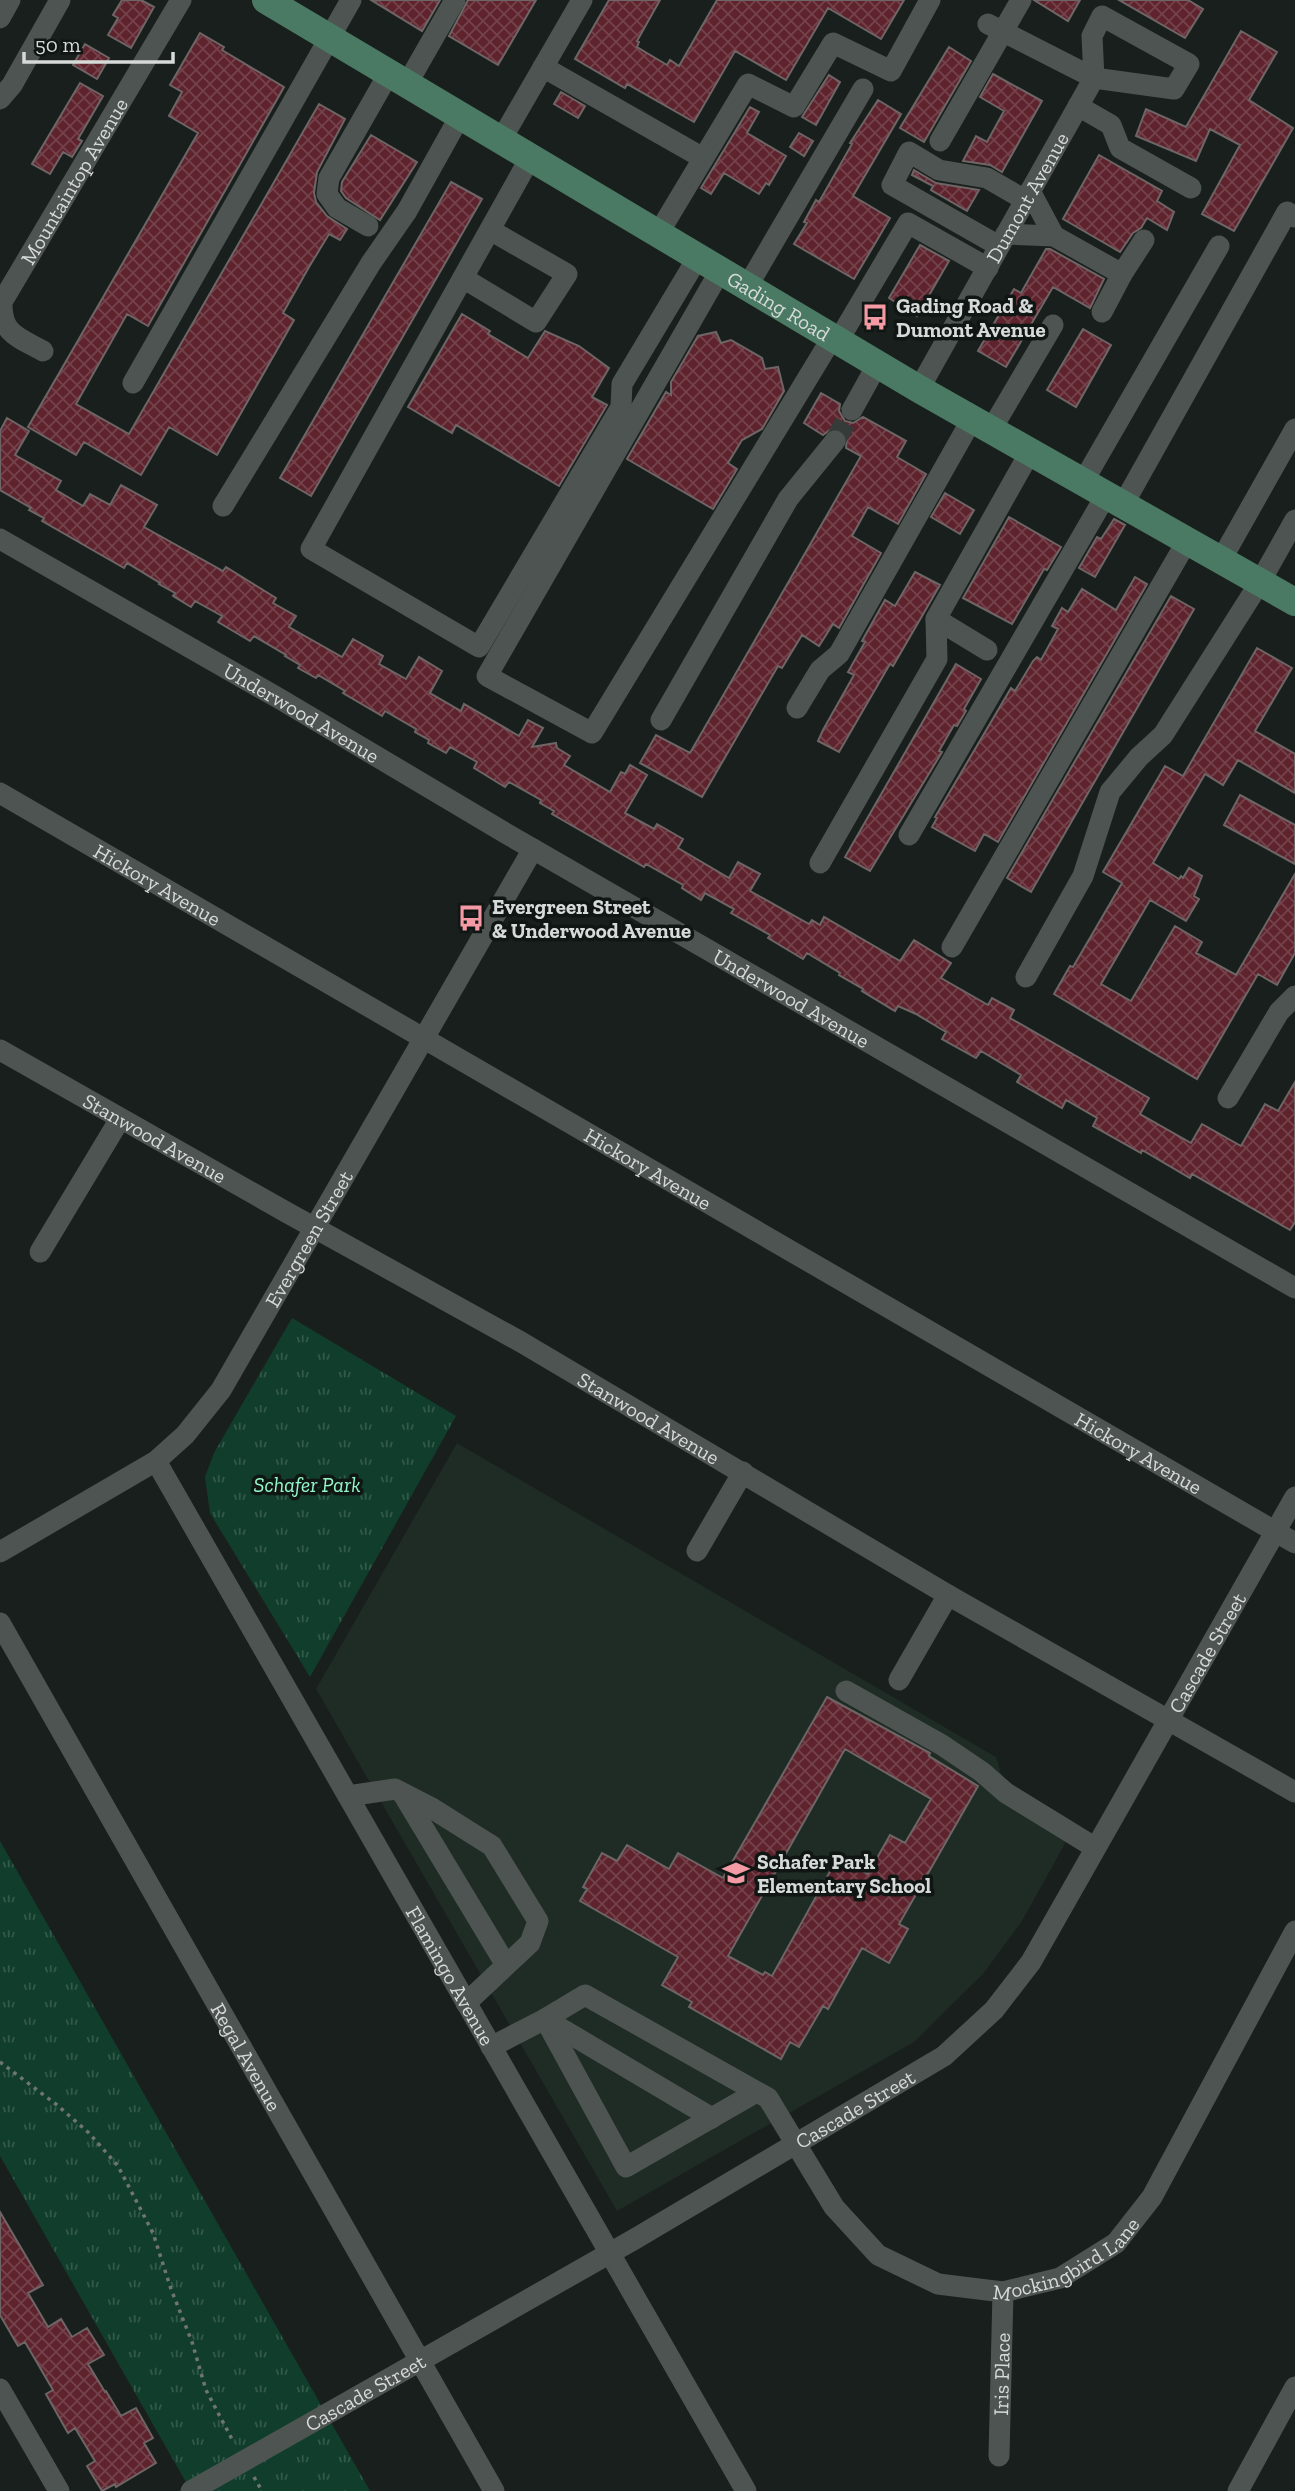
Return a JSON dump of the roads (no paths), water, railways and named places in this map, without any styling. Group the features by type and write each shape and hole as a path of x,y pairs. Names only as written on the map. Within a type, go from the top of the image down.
{"main road":[{"name":"Gading Road","path":"266,0 877,365 1295,602"}],"street":[{"path":"0,18 10,0"},
{"path":"0,99 12,85 60,0"},
{"name":"Mountaintop Avenue","path":"43,351 9,332 2,317 2,302 181,0"},
{"path":"133,383 351,0"},
{"path":"368,226 337,208 327,194 329,178 455,0"},
{"path":"501,140 582,0"},
{"path":"658,234 748,84 794,107 833,43 891,71 930,0"},
{"path":"940,141 996,28 1021,0"},
{"path":"996,28 1094,78 1174,89 1189,64 1102,16 1093,36 1094,78"},
{"path":"543,67 703,158"},
{"name":"Dumont Avenue","path":"919,389 1094,78"},
{"path":"747,287 863,89"},
{"path":"1078,106 1111,125 1120,148 1191,188"},
{"path":"223,506 371,263 407,211 460,116"},
{"path":"1054,236 1003,240 892,185 909,152 939,170 987,178 1028,196 1054,236 1122,274"},
{"path":"530,158 311,550 479,647 621,407 622,384 709,264"},
{"path":"909,835 1104,494 1287,212 1295,217"},
{"path":"709,264 582,512 487,676 592,733 908,223 988,268"},
{"path":"463,278 536,322 567,274 490,230"},
{"path":"1102,312 1144,240"},
{"path":"1104,494 1219,246"},
{"path":"797,708 820,670 839,654 982,425 1053,325"},
{"path":"852,410 877,365"},
{"path":"1221,560 1295,429"},
{"path":"661,720 788,499 835,441"},
{"path":"820,863 937,659 936,619 1030,452"},
{"path":"1026,976 1083,876 1110,792 1139,757 1163,735 1260,582 1295,520"},
{"name":"Underwood Avenue","path":"0,539 1295,1288"},
{"path":"952,947 1187,541"},
{"path":"936,619 986,650"},
{"name":"Hickory Avenue","path":"0,793 1295,1543"},
{"name":"Evergreen Street","path":"0,1552 156,1461 185,1435 221,1390 533,849"},
{"path":"1228,1098 1279,1012 1295,996"},
{"name":"Stanwood Avenue","path":"0,1050 521,1342 947,1595 1295,1792"},
{"path":"40,1252 120,1119"},
{"name":"Flamingo Avenue","path":"156,1461 746,2491"},
{"path":"698,1551 743,1472"},
{"name":"Cascade Street","path":"191,2491 610,2254 944,2056 994,2010 1031,1962 1295,1497"},
{"path":"899,1680 947,1595"},
{"name":"Regal Avenue","path":"0,1623 494,2491"},
{"path":"846,1691 942,1745 982,1772 1006,1793 1094,1847"},
{"path":"348,1796 395,1789 430,1807 492,1846 538,1921 530,1943 466,2003"},
{"path":"403,1794 506,1965"},
{"name":"Mockingbird Lane","path":"545,2020 585,1995 768,2098 834,2207 878,2255 938,2284 1003,2292 1060,2278 1116,2242 1123,2234 1152,2197 1295,1931"},
{"path":"491,2047 545,2020"},
{"path":"545,2020 712,2118"},
{"path":"545,2020 626,2167 755,2093"},
{"name":"Iris Place","path":"999,2456 1003,2292"},
{"path":"1238,2491 1295,2387"},
{"path":"0,2389 59,2491"}],"tunnel":[{"path":"835,441 852,410"}],"place":[{"name":"Gading Road & Dumont Avenue","path":"875,317"},
{"name":"Evergreen Street & Underwood Avenue","path":"471,918"},
{"name":"Schafer Park Elementary School","path":"736,1873"}],"park label":[{"name":"Schafer Park","path":"307,1484"}]}
